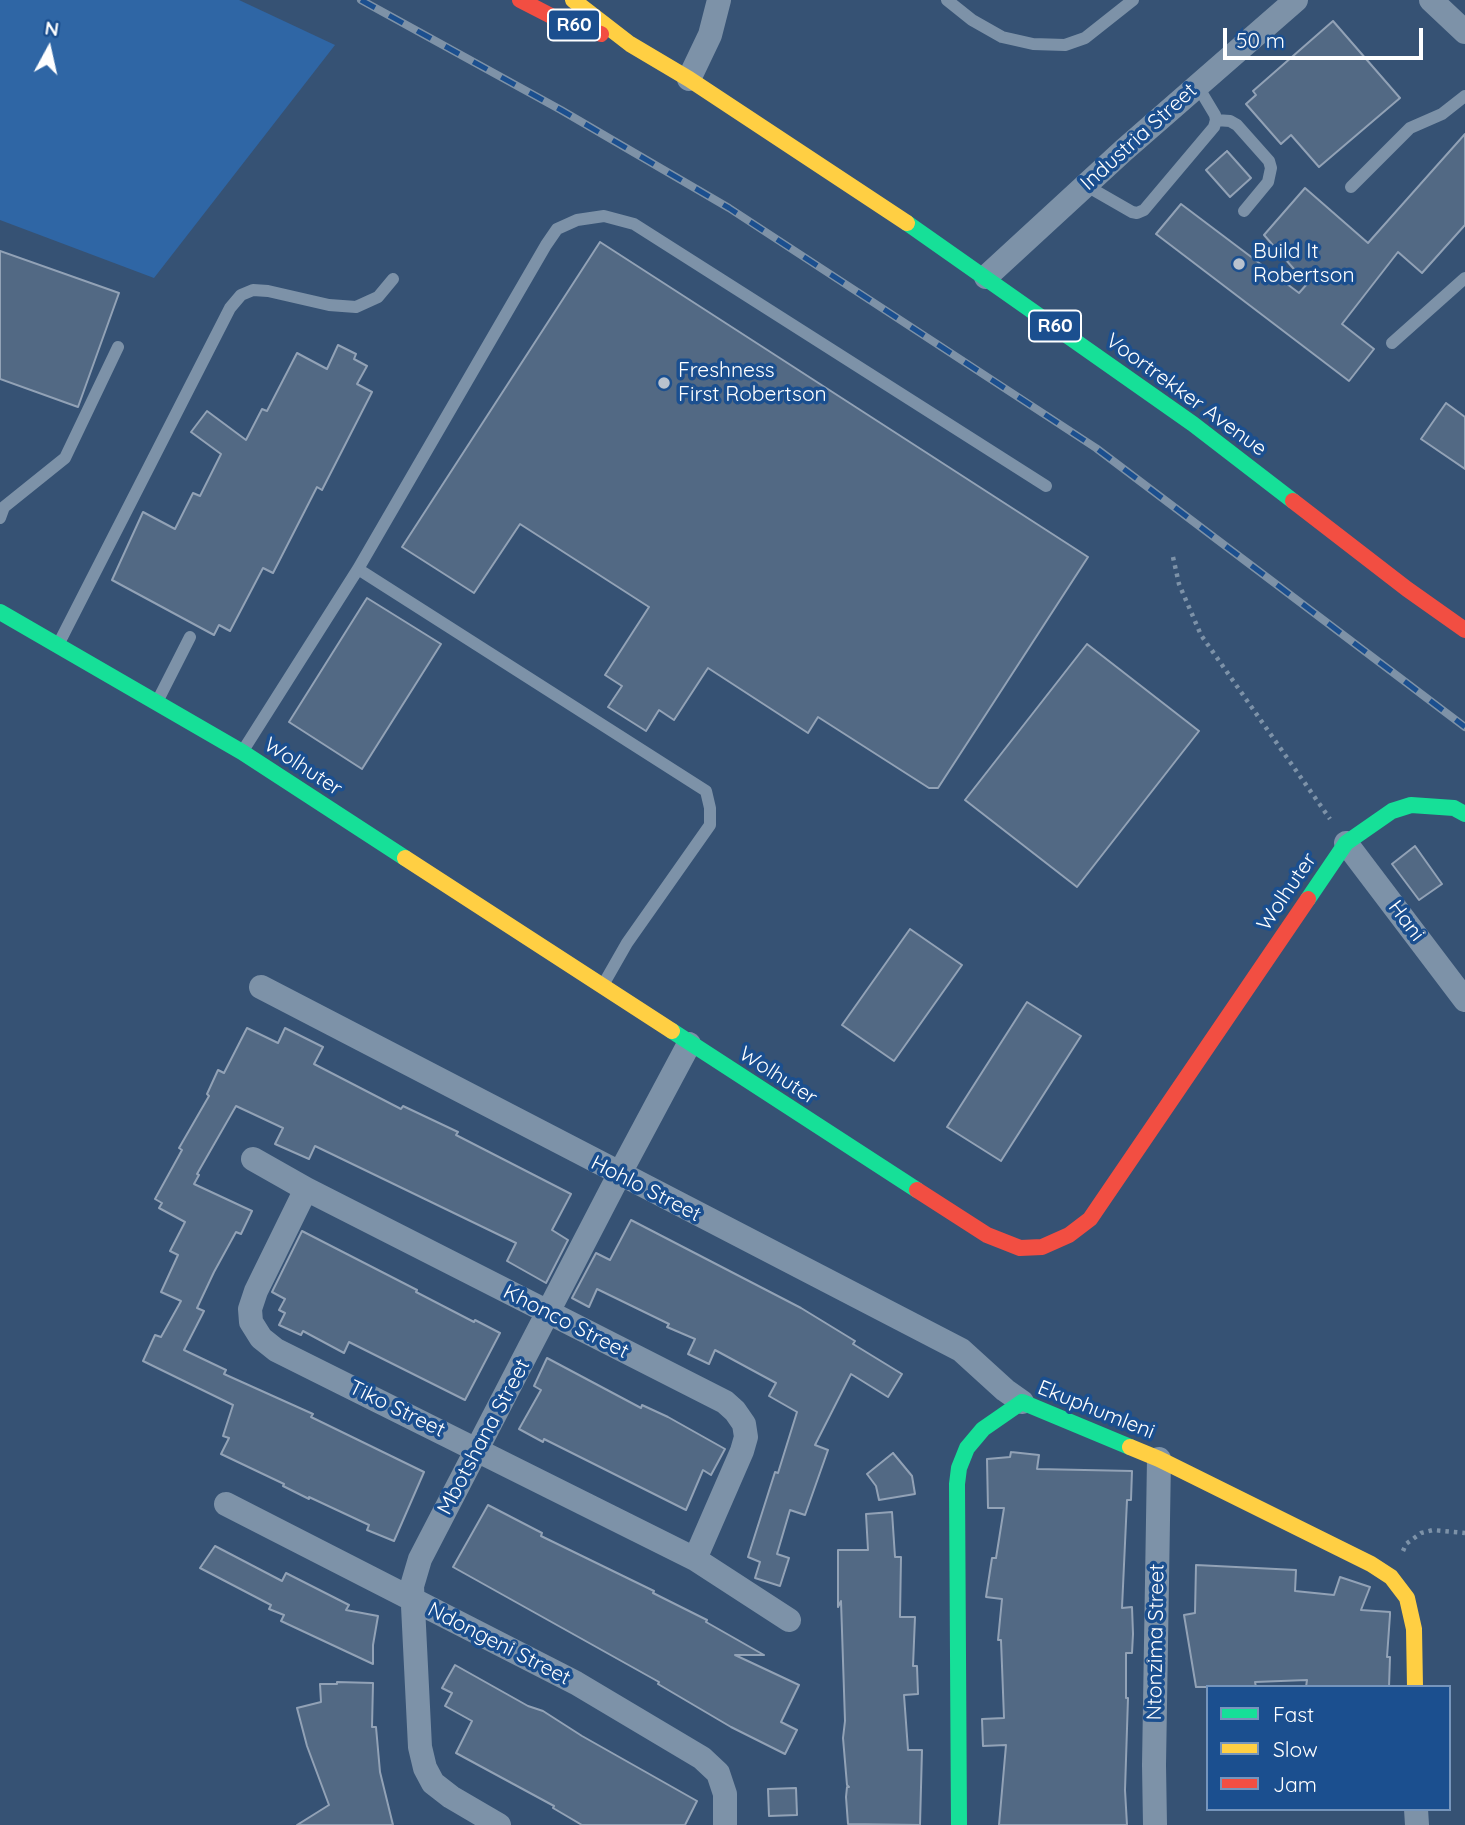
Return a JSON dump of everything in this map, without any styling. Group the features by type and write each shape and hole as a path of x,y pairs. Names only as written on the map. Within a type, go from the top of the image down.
{"street":[{"name":"Voortrekker Avenue","path":"520,0 559,20 630,44"},
{"name":"Voortrekker Avenue","path":"573,0 630,44 689,79 986,277 1193,424 1407,589 1465,629"},
{"path":"689,79 710,34 719,0"},
{"name":"Industria Street","path":"986,277 1085,185 1296,0"},
{"path":"1431,0 1465,32"},
{"name":"Wolhuter","path":"0,612 242,752 987,1235 1020,1248 1042,1247 1069,1235 1090,1219 1346,843 1392,811 1411,805 1454,808 1465,814"},
{"name":"Hani","path":"1346,843 1465,1000"},
{"name":"Hohlo Street","path":"261,988 961,1350 1022,1402"},
{"name":"Mbotshana Street","path":"499,1825 451,1797 433,1783 425,1768 420,1747 412,1586 420,1559 689,1044"},
{"name":"Khonco Street","path":"253,1159 306,1189 725,1402 736,1411 744,1424 746,1437 695,1559"},
{"name":"Tiko Street","path":"306,1189 256,1291 250,1309 251,1322 261,1338 276,1350 695,1559 789,1620"},
{"name":"Ekuphumleni","path":"959,1825 959,1468 967,1448 983,1429 1022,1402 1159,1459 1371,1564 1391,1577"},
{"name":"Ntonzima Street","path":"1155,1825 1159,1459"},
{"name":"Ndongeni Street","path":"226,1504 576,1683 702,1758 718,1773 725,1794 724,1825"},
{"path":"1391,1577 1407,1598 1414,1629 1415,1685"}],"lane":[{"path":"947,0 972,20 1002,37 1033,44 1065,45 1086,38 1133,0"},
{"path":"1085,185 1124,209 1137,213 1144,210 1214,127 1216,120 1198,85"},
{"path":"1351,187 1410,128 1442,114 1465,96"},
{"path":"1216,120 1230,121 1237,125 1269,161 1271,168 1268,183 1244,211"},
{"path":"242,752 358,569 556,229 577,220 604,216 634,224 1046,486"},
{"path":"1392,343 1465,278"},
{"path":"58,647 230,308 241,295 253,290 268,291 328,306 356,307 378,297 393,279"},
{"path":"0,518 4,507 65,458 118,347"},
{"path":"358,569 706,790 710,825 627,943 603,985"},
{"path":"156,704 190,637"}],"path":[{"path":"1173,557 1179,584 1201,635 1346,843"},
{"path":"1391,1577 1406,1544 1415,1536 1433,1530 1465,1533"}],"shaded area":[{"path":"0,0 239,0 335,45 154,278 0,220"}],"building":[{"path":"1333,21 1400,98 1319,167 1291,135 1281,144 1246,104 1256,95 1253,91"},
{"path":"1465,134 1465,225 1422,273 1398,252 1342,324 1374,349 1349,381 1156,234 1181,204 1299,293 1307,284 1264,235 1305,188 1368,243"},
{"path":"1227,151 1251,178 1230,197 1206,170"},
{"name":"Freshness First Robertson","path":"600,242 1088,557 938,788 929,788 818,717 808,733 708,668 674,720 659,710 646,731 608,707 622,686 605,675 649,607 520,524 474,593 402,547"},
{"path":"0,251 119,293 78,407 0,379"},
{"path":"338,345 356,354 354,359 367,366 357,384 372,392 322,490 317,487 273,573 263,568 230,631 219,625 214,635 112,580 143,512 175,529 193,493 200,496 221,454 191,432 207,411 246,440 262,409 267,411 297,353 327,369"},
{"path":"1446,403 1465,417 1465,469 1421,439"},
{"path":"367,598 441,644 362,769 289,722"},
{"path":"1087,644 1199,731 1077,887 965,800"},
{"path":"1415,846 1442,884 1419,900 1392,864"},
{"path":"910,929 962,965 894,1061 842,1025"},
{"path":"1027,1002 1081,1036 1001,1161 947,1127"},
{"path":"247,1028 278,1043 285,1028 323,1047 314,1064 401,1109 403,1106 458,1132 456,1135 571,1194 552,1230 568,1240 546,1283 507,1261 516,1243 315,1146 309,1159 275,1144 283,1128 236,1106 197,1174 199,1175 194,1184 252,1211 241,1234 236,1232 214,1272 197,1308 204,1311 184,1350 226,1370 224,1374 313,1414 311,1417 424,1472 394,1541 367,1530 369,1525 309,1499 221,1454 229,1438 223,1436 233,1405 143,1361 155,1335 161,1337 181,1301 161,1292 178,1255 170,1251 185,1222 159,1208 162,1203 155,1199 182,1150 179,1148 209,1096 207,1094 218,1070 224,1073"},
{"path":"631,1220 801,1308 902,1374 888,1397 851,1374 815,1445 828,1450 805,1515 790,1510 777,1554 789,1558 780,1586 755,1578 760,1562 748,1557 797,1412 769,1396 776,1383 715,1350 709,1364 688,1354 695,1339 667,1327 669,1324 597,1289 589,1307 572,1298 596,1253 610,1260"},
{"path":"302,1231 474,1322 475,1320 500,1333 465,1400 349,1342 344,1353 303,1331 301,1335 279,1325 285,1313 279,1310 285,1299 272,1292"},
{"path":"547,1358 641,1408 642,1405 668,1417 725,1449 711,1475 703,1470 686,1510 519,1429 541,1390 534,1386"},
{"path":"1011,1452 1039,1455 1037,1469 1132,1471 1131,1500 1127,1500 1122,1608 1132,1607 1133,1634 1132,1653 1126,1653 1127,1825 999,1825 1006,1745 983,1746 982,1719 1004,1718 1001,1640 998,1640 1002,1599 986,1597 1004,1508 988,1508 987,1459 1010,1457"},
{"path":"893,1453 912,1476 915,1494 879,1500 876,1486 867,1474"},
{"path":"488,1505 542,1533 541,1536 654,1591 653,1593 707,1620 706,1622 764,1655 735,1655 799,1685 781,1722 797,1730 785,1754 731,1727 658,1684 659,1682 453,1567"},
{"path":"892,1512 895,1557 901,1557 900,1617 915,1617 913,1666 917,1666 918,1694 904,1695 908,1750 922,1750 920,1825 848,1824 846,1797 849,1787 843,1738 845,1721 841,1601 838,1607 838,1550 868,1550 866,1514"},
{"path":"215,1546 282,1581 286,1573 349,1605 346,1610 378,1616 373,1664 281,1621 284,1615 269,1609 271,1605 200,1568"},
{"path":"1196,1565 1296,1570 1295,1591 1334,1595 1340,1577 1370,1587 1361,1610 1390,1612 1387,1657 1390,1657 1389,1685 1306,1685 1307,1680 1196,1687 1184,1615 1195,1613"},
{"path":"455,1665 528,1706 543,1711 697,1801 685,1825 582,1825 553,1808 554,1806 456,1753 472,1721 445,1706 452,1693 442,1688"},
{"path":"373,1683 372,1727 376,1727 380,1772 393,1825 297,1825 329,1805 307,1746 297,1708 321,1702 320,1684"},
{"path":"796,1788 797,1815 769,1816 768,1789"}],"railway":[{"path":"361,0 561,110 729,208 1096,448 1465,727"}],"traffic: fast":[{"path":"907,223 1193,424 1293,501"},
{"path":"0,612 242,752 405,858"},
{"path":"1308,899 1346,843 1392,811 1411,805 1454,808 1465,814"},
{"path":"672,1031 917,1190"},
{"path":"959,1825 957,1484 959,1468 967,1448 983,1429 1022,1402 1130,1447"}],"traffic: slow":[{"path":"573,0 630,44 689,79 907,223"},
{"path":"405,858 672,1031"},
{"path":"1130,1447 1371,1564 1391,1577 1407,1598 1414,1629 1415,1685"}],"traffic: jam":[{"path":"520,0 559,20 601,34"},
{"path":"1293,501 1465,630"},
{"path":"917,1190 987,1235 1020,1248 1042,1247 1069,1235 1090,1219 1308,899"}],"place":[{"name":"Build It Robertson","path":"1239,264"},
{"name":"Freshness First Robertson","path":"664,383"}]}
